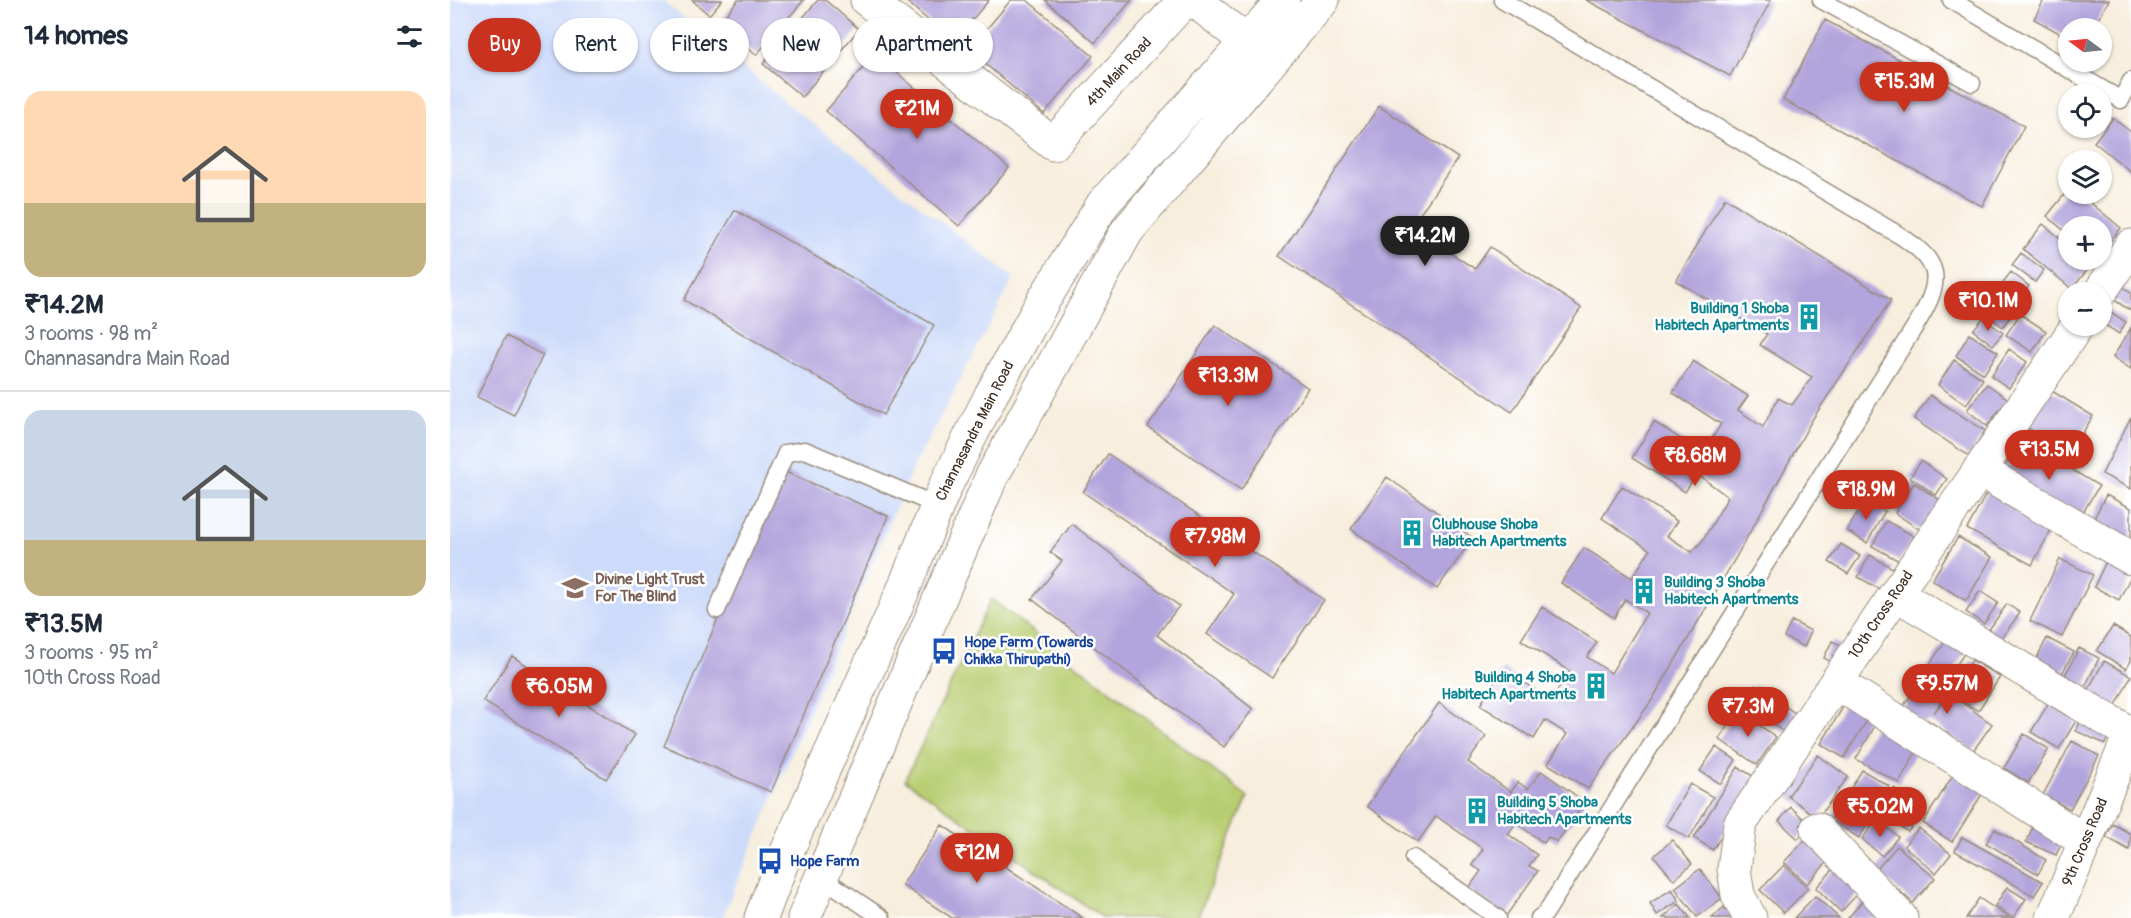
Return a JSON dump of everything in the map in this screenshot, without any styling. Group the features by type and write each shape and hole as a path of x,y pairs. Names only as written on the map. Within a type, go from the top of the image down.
{"street":[{"name":"4th Main Road","path":"867,0 1053,144 1194,2"},
{"name":"Channasandra Main Road","path":"761,918 781,865 902,593 938,506 991,395 1043,301 1103,204 1283,0"},
{"path":"804,918 992,478 1127,231 1323,0"},
{"path":"1194,2 1247,42"},
{"path":"1103,204 1127,231"},
{"path":"2107,282 2131,246"},
{"name":"10th Cross Road","path":"1750,918 1738,896 1734,869 1740,824 2070,336"},
{"path":"1979,470 2131,558"},
{"path":"1896,594 2131,733"},
{"path":"1836,682 2085,841"},
{"name":"9th Cross Road","path":"2053,918 2131,733"},
{"path":"1817,829 1901,918"}],"lane":[{"path":"1502,0 1899,235 1922,250 1932,265 1934,274 1934,292 1919,320 1545,914 1539,918"},
{"path":"1821,0 1972,83"},
{"path":"1951,0 2121,100 2131,81"},
{"path":"717,610 786,453 805,450 938,506"},
{"path":"1413,858 1498,918"},
{"path":"821,877 864,913 882,918"}],"shaded area":[{"name":"Divine Light Trust For The Blind","path":"450,0 662,0 684,18 650,18 650,72 749,72 1014,278 910,474 722,918 450,918"}],"green space":[{"path":"991,599 1248,797 1197,918 1103,918 905,780"}],"building":[{"path":"692,0 722,0 709,15"},
{"path":"738,0 804,0 788,18 761,18 761,49 756,55 749,49 749,18 723,18"},
{"path":"818,0 825,0 853,24 853,36 841,50 841,18 803,18"},
{"path":"905,0 989,0 974,18 926,18"},
{"path":"1011,0 1027,0 1093,56 1044,114 993,70 993,21"},
{"path":"1045,0 1132,0 1095,43"},
{"path":"1586,0 1771,0 1730,76"},
{"path":"2044,0 2109,0 2099,18 2058,18 2058,32 2034,19"},
{"path":"1825,20 2024,126 1982,206 1783,100"},
{"path":"772,72 823,72 802,97"},
{"path":"860,72 896,72 1009,168 959,226 826,111"},
{"path":"1379,106 1458,158 1411,227 1475,269 1490,247 1581,308 1512,412 1279,256"},
{"path":"2112,119 2131,132 2131,172 2112,157 2112,150 2104,150 2094,142 2097,138 2112,138"},
{"path":"1725,198 1891,300 1812,420 1735,559 1652,700 1588,789 1548,764 1567,734 1545,720 1534,739 1480,705 1503,669 1551,700 1570,671 1521,640 1542,607 1597,642 1587,657 1611,673 1647,613 1625,599 1614,618 1561,583 1584,548 1632,578 1650,550 1602,518 1622,486 1677,521 1667,536 1692,552 1703,540 1728,497 1697,474 1685,492 1632,458 1654,422 1703,453 1721,424 1673,393 1693,361 1748,396 1738,410 1763,427 1778,398 1792,405 1812,377 1760,345 1767,334 1676,281"},
{"path":"2058,202 2092,204 2107,216 2058,216 2058,225 2047,216"},
{"path":"735,210 934,325 883,415 684,300"},
{"path":"2112,221 2121,228 2112,239"},
{"path":"2043,224 2058,237 2058,270 2087,270 2078,282 2063,282 2023,249"},
{"path":"2021,253 2044,270 2035,282 2012,265"},
{"path":"2011,272 2029,286 2018,300 2000,286"},
{"path":"2120,285 2131,293 2131,311 2112,299"},
{"path":"1996,295 2016,308 2003,327 1984,313"},
{"path":"2112,313 2126,322 2119,334 2112,329"},
{"path":"2020,314 2046,331 2032,352 2006,335"},
{"path":"1983,318 2003,333 1993,345 1973,330"},
{"path":"1215,325 1308,388 1241,490 1148,427"},
{"path":"2131,328 2131,369 2113,357"},
{"path":"1969,334 1998,352 1984,374 1956,356"},
{"path":"506,336 543,355 514,415 477,397"},
{"path":"2009,349 2027,362 2009,388 1991,376"},
{"path":"1954,360 1983,379 1966,405 1938,385"},
{"path":"1987,384 2008,399 1987,426 1967,410"},
{"path":"2047,388 2093,416 2070,454 2024,426"},
{"path":"1930,395 1985,431 1969,456 1914,419"},
{"path":"2131,417 2131,489 2102,474"},
{"path":"2021,439 2099,486 2077,522 2000,475"},
{"path":"1108,454 1324,600 1272,678 1207,634 1234,594 1083,492"},
{"path":"1921,461 1947,479 1936,495 1910,477"},
{"path":"781,470 888,516 771,792 664,746"},
{"name":"Clubhouse Shoba Habitech Apartments","path":"1387,477 1473,538 1437,589 1351,529"},
{"path":"1914,483 1943,502 1923,532 1895,513"},
{"path":"1990,487 2055,523 2032,565 1967,529"},
{"path":"2106,495 2131,508 2131,548 2090,526"},
{"path":"1865,500 1885,511 1867,543 1847,531"},
{"path":"1886,521 1914,536 1899,561 1872,546"},
{"path":"1072,524 1179,606 1157,635 1253,709 1224,747 1032,599 1062,561 1050,552"},
{"path":"1958,537 1992,557 1966,601 1932,580"},
{"path":"1841,544 1860,556 1848,574 1829,562"},
{"path":"1870,555 1894,569 1881,590 1858,577"},
{"path":"2109,555 2131,566 2131,576 2119,600 2094,587"},
{"path":"2060,559 2093,575 2062,637 2030,621"},
{"path":"1980,591 1998,603 1984,624 1966,612"},
{"path":"2007,604 2020,613 2000,640 1988,631"},
{"path":"1792,621 1811,631 1804,647 1784,637"},
{"path":"2113,626 2131,637 2131,661 2126,669 2097,651"},
{"path":"1953,630 1971,643 1942,687 1923,674"},
{"path":"2047,638 2074,652 2062,673 2036,660"},
{"path":"1832,641 1844,647 1835,664 1824,658"},
{"path":"2079,648 2099,658 2082,693 2061,683"},
{"path":"512,656 635,735 606,779 483,701"},
{"path":"1972,660 2000,677 1978,711 1951,694"},
{"path":"2104,661 2131,676 2114,709 2086,694"},
{"path":"1922,679 1945,695 1934,713 1948,693 1992,724 1973,751 1928,720 1926,724 1902,708"},
{"path":"1755,685 1799,716 1787,734 1743,704"},
{"path":"1850,695 1874,709 1844,758 1821,744"},
{"name":"Building 5 Shoba Habitech Apartments","path":"1439,703 1486,736 1468,762 1511,792 1518,782 1528,789 1541,771 1585,802 1557,842 1548,837 1544,843 1516,823 1508,834 1537,855 1529,866 1538,871 1506,916 1468,889 1481,871 1472,865 1483,849 1436,816 1418,842 1367,806"},
{"path":"2048,704 2076,721 2059,749 2031,732"},
{"path":"1738,711 1776,737 1757,765 1719,739"},
{"path":"2082,718 2111,731 2105,744 2076,731"},
{"path":"1879,719 1921,742 1899,783 1856,759"},
{"path":"2024,734 2049,749 2028,783 2004,768"},
{"path":"2072,741 2099,756 2070,809 2043,795"},
{"path":"1716,747 1736,760 1721,784 1700,771"},
{"path":"1818,755 1848,777 1818,818 1788,796"},
{"path":"1738,767 1756,778 1713,850 1694,838"},
{"path":"1862,770 1889,786 1875,809 1848,793"},
{"path":"1955,772 1984,791 1952,842 1923,823"},
{"path":"1690,784 1713,797 1689,839 1666,825"},
{"path":"1894,788 1924,809 1908,832 1878,811"},
{"path":"1844,799 1873,816 1859,838 1831,820"},
{"path":"1791,807 1810,825 1798,839 1779,821"},
{"path":"1878,819 1898,837 1882,856 1862,839"},
{"path":"2036,820 2066,834 2056,855 2026,842"},
{"path":"2113,824 2131,834 2129,850 2106,837"},
{"path":"942,825 1083,918 952,918 902,885"},
{"path":"1919,828 1951,854 1936,873 1904,846"},
{"path":"1995,829 2046,860 2038,874 1986,843"},
{"path":"1808,837 1831,858 1807,884 1784,862"},
{"path":"1962,837 2043,882 2034,896 1955,851"},
{"path":"1672,840 1692,864 1674,880 1654,856"},
{"path":"1897,846 1935,878 1913,903 1876,870"},
{"path":"1838,864 1863,888 1841,912 1816,888"},
{"path":"1784,865 1808,888 1784,913 1760,890"},
{"path":"1700,869 1722,898 1697,917 1675,888"},
{"path":"2007,887 2026,899 2013,918 1995,906"},
{"path":"1672,889 1679,901 1657,915 1650,903"},
{"path":"1815,896 1839,918 1794,918"},
{"path":"1979,898 2009,918 1966,918"},
{"path":"1864,899 1887,918 1848,918"},
{"path":"1679,904 1690,918 1663,918"},
{"path":"1724,907 1733,918 1712,918"}],"place":[{"name":"Building 1 Shoba Habitech Apartments","path":"1809,317"},
{"name":"Clubhouse Shoba Habitech Apartments","path":"1412,533"},
{"name":"Divine Light Trust For The Blind","path":"575,588"},
{"name":"Building 3 Shoba Habitech Apartments","path":"1644,591"},
{"name":"Hope Farm (Towards Chikka Thirupathi)","path":"944,651"},
{"name":"Building 4 Shoba Habitech Apartments","path":"1596,686"},
{"name":"Building 5 Shoba Habitech Apartments","path":"1477,811"},
{"name":"Hope Farm","path":"770,861"}]}
